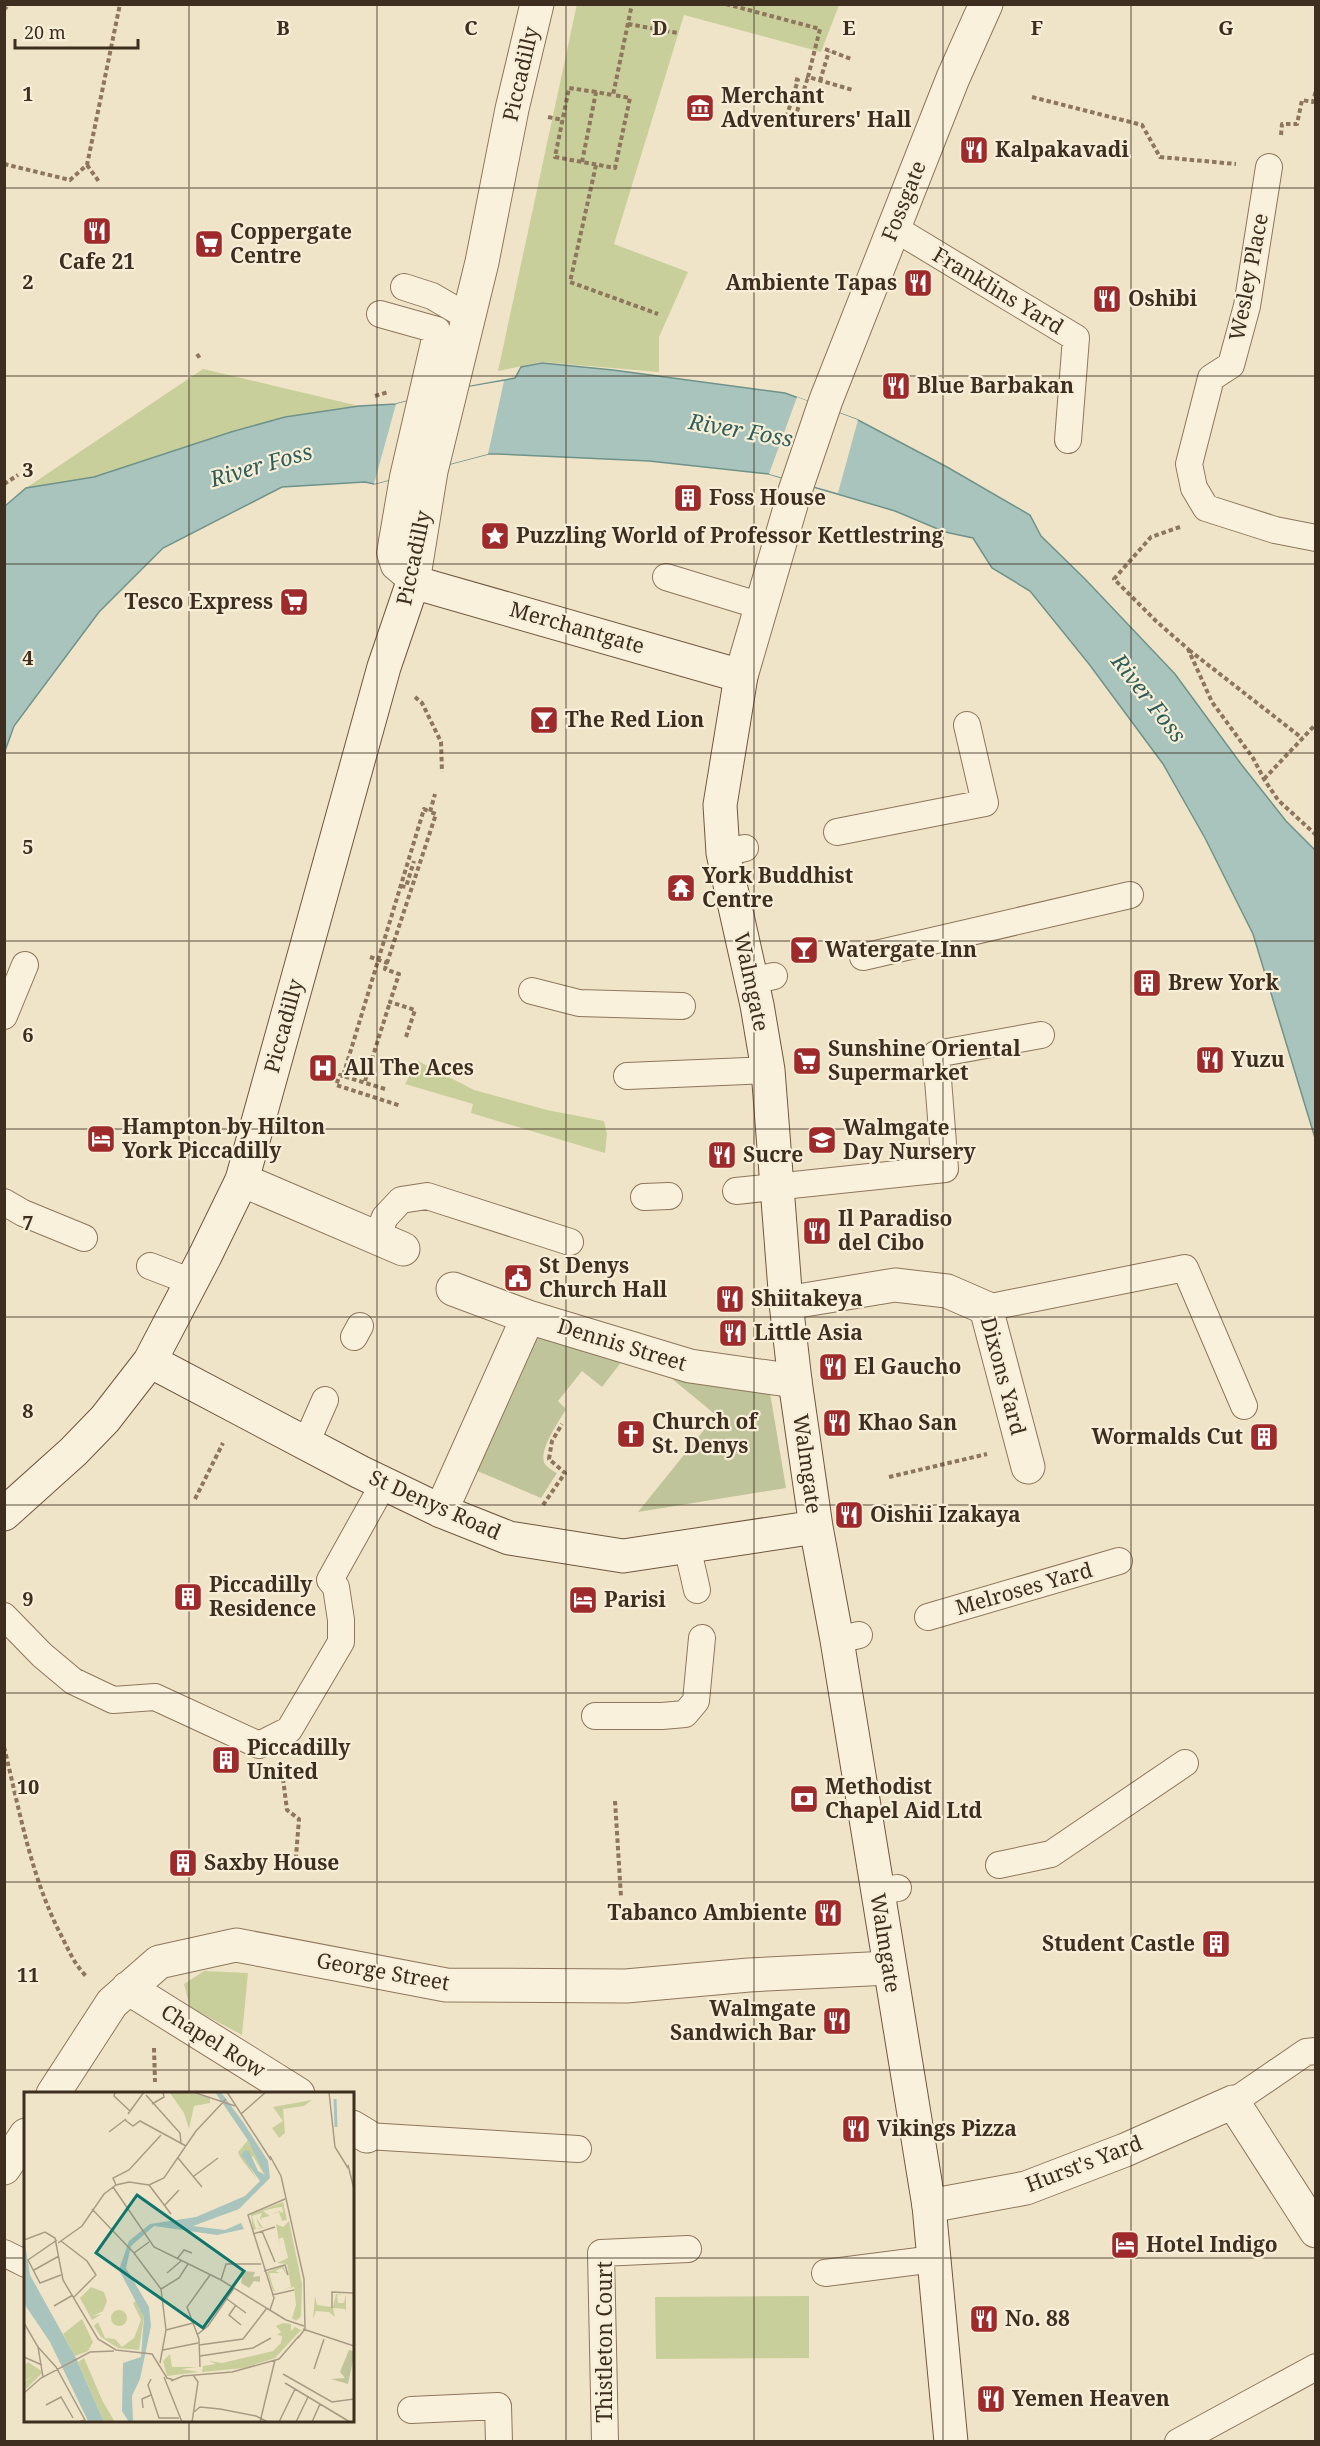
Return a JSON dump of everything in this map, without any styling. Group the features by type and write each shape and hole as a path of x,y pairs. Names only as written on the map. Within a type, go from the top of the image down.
{"street":[{"name":"Piccadilly","path":"4,1514 74,1452 105,1419 150,1361 242,1180 384,667 413,582 417,474 436,393 468,317 482,262 512,109 537,4"},
{"name":"Fossgate","path":"795,491 826,400 953,78 986,4"},
{"name":"Walmgate","path":"795,491 741,676 720,805 734,851 754,992 768,1070 786,1302 816,1527 848,1637 887,1890 889,1968 928,2206 951,2442"},
{"name":"Merchantgate","path":"413,582 741,676"},
{"path":"242,1180 390,1243"},
{"name":"Dixons Yard","path":"786,1302 895,1285 947,1291 986,1308 1025,1456"},
{"name":"Dennis Street","path":"453,1289 528,1317 690,1366 795,1381"},
{"path":"441,1511 528,1317"},
{"name":"St Denys Road","path":"150,1361 384,1483 441,1511 509,1538 623,1556 816,1527"},
{"name":"George Street","path":"54,2092 120,1996 159,1962 236,1945 446,1985 626,1986 749,1975 889,1968"},
{"name":"Chapel Row","path":"120,1996 294,2092"},
{"path":"1233,2102 1316,2231"},
{"name":"Hurst's Yard","path":"928,2206 1026,2188 1125,2150 1233,2102"},
{"path":"4,2168 24,2138"}],"lane":[{"name":"Wesley Place","path":"1206,508 1194,488 1189,464 1211,378 1231,365 1244,316 1269,167"},
{"name":"Franklins Yard","path":"894,228 1076,338 1068,440"},
{"path":"404,287 432,296 468,317"},
{"path":"380,314 437,330 436,393"},
{"path":"1206,508 1275,530 1316,538"},
{"path":"666,577 761,606"},
{"path":"837,832 985,803 967,725"},
{"path":"863,957 1130,895"},
{"path":"4,1016 25,965"},
{"path":"532,991 579,1003 682,1006"},
{"path":"736,1191 945,1169 936,1054 1041,1035"},
{"path":"627,1076 768,1070"},
{"path":"390,1243 385,1217 401,1200 427,1196 570,1242"},
{"path":"644,1197 669,1196"},
{"path":"4,1202 84,1238"},
{"path":"150,1266 192,1282"},
{"path":"986,1308 1185,1268 1244,1406"},
{"path":"306,1443 325,1400"},
{"path":"4,1616 42,1655 73,1681 113,1700 155,1697 259,1744 289,1730 341,1642 341,1620 336,1587 330,1580 384,1483"},
{"path":"687,1546 697,1590"},
{"name":"Melroses Yard","path":"928,1617 1119,1561"},
{"path":"595,1716 686,1714 696,1701 702,1638"},
{"path":"999,1865 1051,1854 1185,1763"},
{"path":"1233,2102 1312,2048"},
{"path":"360,2132 578,2150"},
{"name":"Thistleton Court","path":"605,2442 601,2253 688,2249"},
{"path":"4,2253 24,2263"},
{"path":"825,2273 934,2259"},
{"path":"1178,2442 1316,2367"},
{"path":"411,2410 498,2406 499,2442"}],"path":[{"path":"4,165 70,180 87,165 120,4"},
{"path":"613,95 632,4"},
{"path":"726,4 820,29 792,127 784,125 798,80 795,79"},
{"path":"4,10 9,5"},
{"path":"628,24 678,33"},
{"path":"820,81 827,50 851,59"},
{"path":"808,77 853,90"},
{"path":"569,88 613,95 630,98 615,168 555,157 569,88"},
{"path":"1032,97 1142,125 1160,157 1269,167 1275,166 1282,124 1297,124 1302,100 1313,102 1316,90"},
{"path":"582,162 596,92"},
{"path":"554,118 563,120"},
{"path":"87,165 100,183"},
{"path":"596,165 570,282 658,314"},
{"path":"196,354 201,360"},
{"path":"4,484 18,475"},
{"path":"1206,508 1184,525 1151,537 1114,579 1188,649 1302,738"},
{"path":"1188,649 1212,702 1253,758 1278,800 1316,835"},
{"path":"384,667 422,703 441,742 442,772"},
{"path":"1264,779 1316,724"},
{"path":"430,812 435,794"},
{"path":"343,1076 423,809 436,814 385,969 399,974 361,1093"},
{"path":"401,886 406,887 414,861"},
{"path":"370,957 387,963"},
{"path":"390,1002 415,1010 406,1037"},
{"path":"385,1089 340,1075 336,1085 401,1106"},
{"path":"195,1499 241,1409"},
{"path":"546,1500 564,1473 549,1459 552,1441 562,1424"},
{"path":"889,1477 1025,1456"},
{"path":"278,1736 287,1810 300,1819 295,1869"},
{"path":"4,1747 31,1861 47,1908 78,1968 120,1996"},
{"path":"615,1801 621,1897"}],"green space":[{"path":"577,4 839,5 821,52 684,15 614,244 688,272 659,337 659,372 541,362 498,371"},
{"path":"203,369 359,406 285,417 231,432 94,477 26,488"},
{"path":"418,1061 474,1090 547,1110 604,1121 607,1134 605,1153 471,1113 473,1104 405,1084"},
{"path":"536,1334 626,1356 602,1387 582,1371 558,1401 566,1409 547,1444 543,1459 550,1469 557,1473 541,1498 475,1470"},
{"path":"660,1369 770,1393 786,1488 638,1512 716,1415"},
{"path":"204,1971 248,1973 242,2035 190,2007 184,1984"},
{"path":"809,2296 809,2358 656,2359 655,2297"}],"water":[{"name":"River Foss","path":"542,363 785,393 858,420 947,467 1030,515 1041,536 1175,674 1286,821 1315,850 1315,1138 1253,934 1205,838 1163,764 1089,664 1030,591 992,568 973,538 945,532 895,511 769,474 649,461 497,454 488,454 374,484 365,482 282,487 163,548 99,612 14,726 5,751 5,506 26,488 94,477 231,432 285,417 359,406 396,404 450,390 515,378 521,367"}],"pier":[{"path":"504,381 488,454 374,484 396,404 450,390"},
{"path":"797,397 858,420 838,493 769,474"}],"place":[{"name":"Merchant Adventurers' Hall","path":"700,108"},
{"name":"Kalpakavadi","path":"974,150"},
{"name":"Cafe 21","path":"97,231"},
{"name":"Coppergate Centre","path":"209,244"},
{"name":"Ambiente Tapas","path":"918,283"},
{"name":"Oshibi","path":"1107,299"},
{"name":"Blue Barbakan","path":"896,386"},
{"name":"Foss House","path":"688,498"},
{"name":"Puzzling World of Professor Kettlestring","path":"495,536"},
{"name":"Tesco Express","path":"294,602"},
{"name":"The Red Lion","path":"544,720"},
{"name":"York Buddhist Centre","path":"681,888"},
{"name":"Watergate Inn","path":"804,950"},
{"name":"Brew York","path":"1147,983"},
{"name":"Yuzu","path":"1210,1060"},
{"name":"Sunshine Oriental Supermarket","path":"807,1061"},
{"name":"All The Aces","path":"323,1068"},
{"name":"Hampton by Hilton York Piccadilly","path":"101,1139"},
{"name":"Walmgate Day Nursery","path":"822,1140"},
{"name":"Sucre","path":"722,1155"},
{"name":"Il Paradiso del Cibo","path":"817,1231"},
{"name":"St Denys Church Hall","path":"518,1278"},
{"name":"Shiitakeya","path":"730,1299"},
{"name":"Little Asia","path":"733,1333"},
{"name":"El Gaucho","path":"833,1367"},
{"name":"Khao San","path":"837,1423"},
{"name":"Church of St. Denys","path":"631,1434"},
{"name":"Wormalds Cut","path":"1264,1437"},
{"name":"Oishii Izakaya","path":"849,1515"},
{"name":"Piccadilly Residence","path":"188,1597"},
{"name":"Parisi","path":"583,1600"},
{"name":"Piccadilly United","path":"226,1760"},
{"name":"Methodist Chapel Aid Ltd","path":"804,1799"},
{"name":"Saxby House","path":"183,1863"},
{"name":"Tabanco Ambiente","path":"828,1913"},
{"name":"Student Castle","path":"1216,1944"},
{"name":"Walmgate Sandwich Bar","path":"837,2021"},
{"name":"Vikings Pizza","path":"856,2129"},
{"name":"Hotel Indigo","path":"1125,2245"},
{"name":"No. 88","path":"984,2319"},
{"name":"Yemen Heaven","path":"991,2399"}]}
